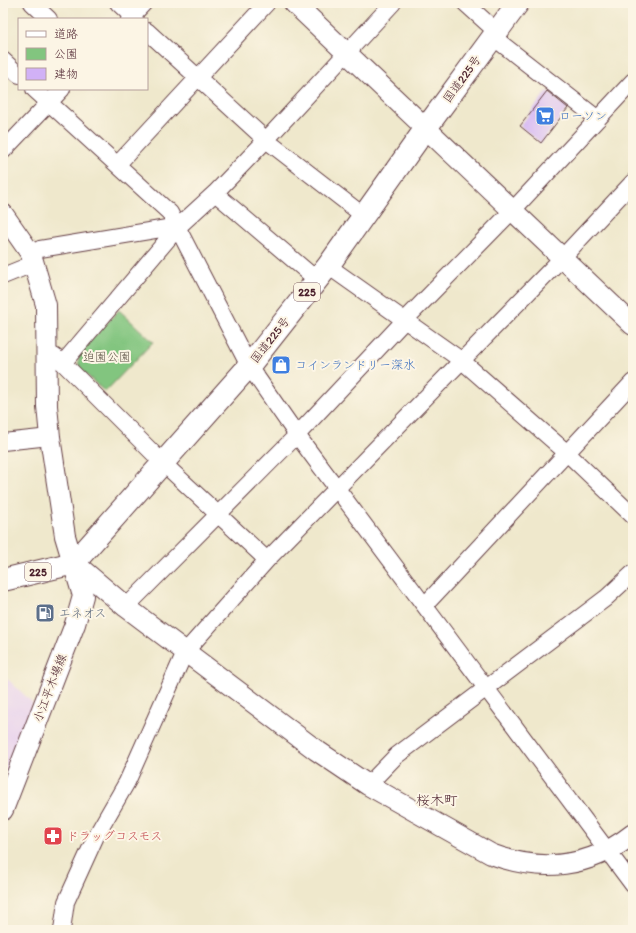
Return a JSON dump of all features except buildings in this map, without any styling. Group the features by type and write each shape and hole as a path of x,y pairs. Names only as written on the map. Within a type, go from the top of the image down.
{"highway":[{"name":"国道225号","path":"74,563 249,366 323,273 426,128 518,3"},
{"name":"225","path":"3,580 74,563"}],"street":[{"path":"32,3 48,18"},
{"path":"118,3 132,18 144,3"},
{"path":"116,165 267,3"},
{"path":"294,3 633,325"},
{"path":"267,560 218,516 56,357 179,226 215,193 266,140 393,3"},
{"path":"465,3 495,34 598,119"},
{"path":"148,32 266,140 364,216"},
{"path":"3,60 18,74"},
{"path":"126,607 297,435 404,321 512,211 633,81"},
{"path":"35,90 170,213 179,226 249,366 297,435 633,885"},
{"path":"3,151 61,90"},
{"path":"62,930 66,902 96,836 127,782 185,652 267,560 337,487 632,187"},
{"path":"215,193 323,273 404,321 461,360 566,452 633,516"},
{"path":"3,214 33,258"},
{"path":"3,276 33,258 40,249 179,226"},
{"name":"小江平木場線","path":"3,810 75,624 82,596 74,563 65,536 50,437 46,377 56,357 46,305 33,258"},
{"path":"425,605 566,452 633,382"},
{"path":"3,442 50,437"},
{"path":"74,563 126,607 316,750 368,785 491,854 511,862 553,866 585,860 607,851 633,834"},
{"path":"368,785 396,756 606,598 633,573"}],"shaded area":[{"path":"3,675 33,703 3,782"}],"green space":[{"name":"迫園公園","path":"119,310 153,342 105,392 79,368 78,354"}],"place":[{"name":"ローソン","path":"545,116"},
{"name":"コインランドリー深水","path":"281,365"},
{"name":"エネオス","path":"45,613"},
{"name":"ドラッグコスモス","path":"53,836"}],"district":[{"name":"桜木町","path":"437,800"}]}
